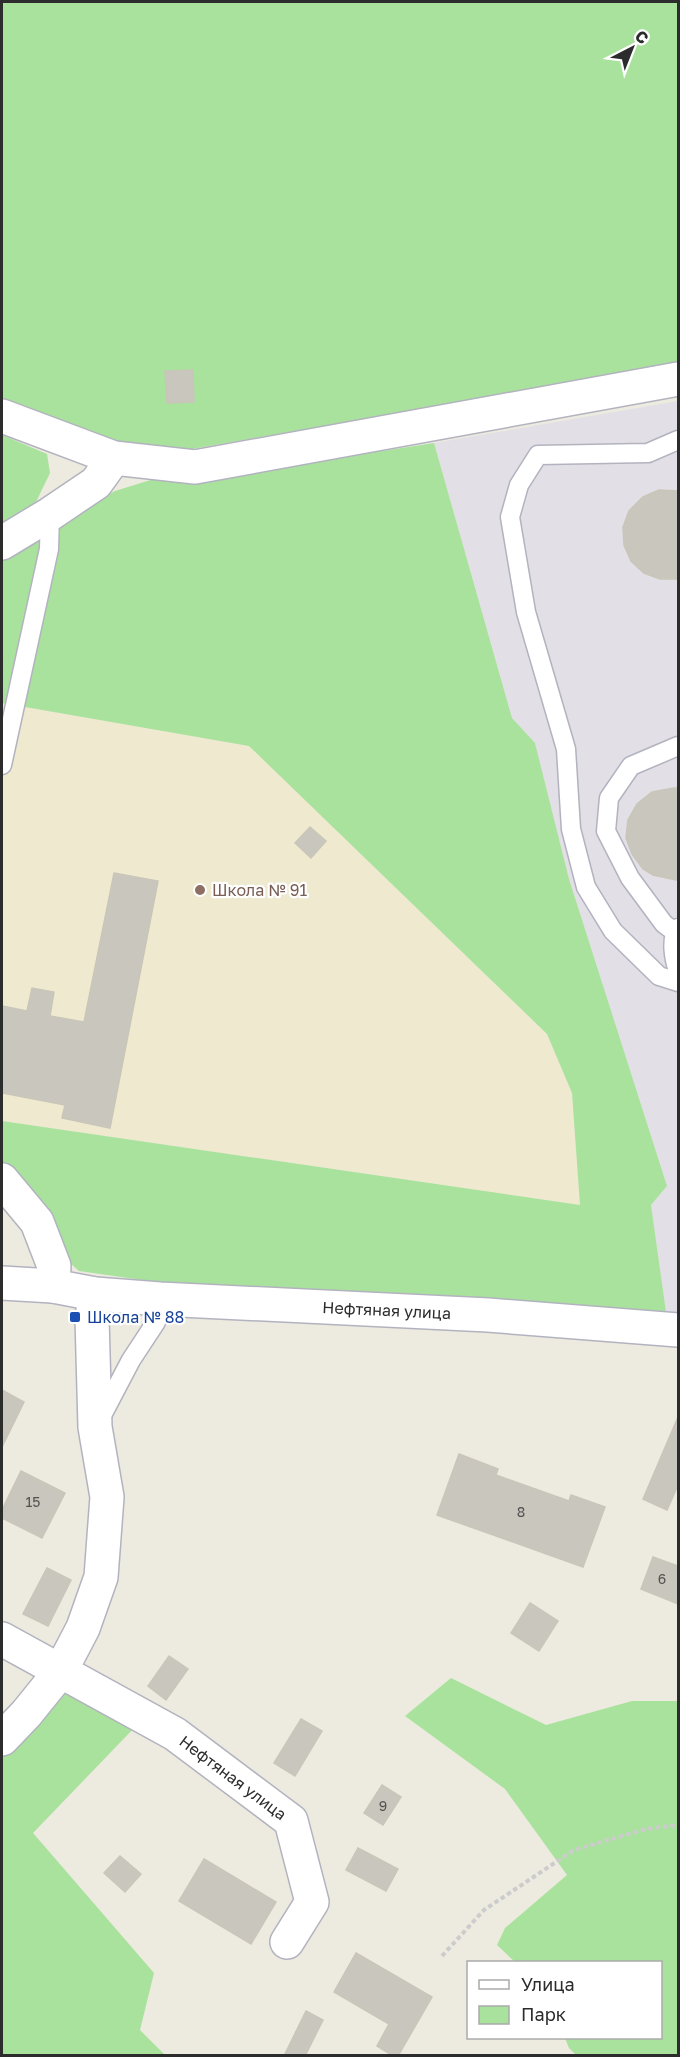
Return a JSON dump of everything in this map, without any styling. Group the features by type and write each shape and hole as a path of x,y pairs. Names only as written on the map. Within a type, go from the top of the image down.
{"street":[{"path":"2,416 114,458 195,467 678,379"},
{"path":"2,543 96,483 114,458"},
{"path":"2,1180 36,1222 54,1266 53,1286"},
{"name":"Нефтяная улица","path":"2,1283 53,1286 95,1294 160,1299 488,1315 678,1330"},
{"path":"2,1739 60,1672 83,1628 101,1577 107,1497 95,1428 92,1318 95,1294"},
{"name":"Нефтяная улица","path":"2,1639 175,1734 291,1821 312,1902 287,1942"}],"lane":[{"path":"678,440 648,453 538,455 519,485 510,517 526,612 566,749 572,829 586,887 613,931 659,976 678,982"},
{"path":"2,765 49,549 50,514"},
{"path":"678,746 631,766 609,798 606,831 630,878 664,924 677,930 674,958 678,971"},
{"path":"95,1428 130,1360 156,1322 160,1299"}],"path":[{"path":"442,1956 484,1910 574,1850 646,1829 678,1825"}],"shaded area":[{"path":"678,401 678,1314 666,1312 651,1205 667,1186 569,879 535,743 512,718 434,443"},
{"name":"Школа № 91","path":"2,703 249,746 547,1034 572,1092 580,1205 2,1121"}],"green space":[{"path":"2,2 678,2 678,364 192,449 130,447 2,402"},
{"path":"2,435 47,454 50,473 35,504 2,524"},
{"path":"434,443 512,718 535,743 569,879 667,1186 651,1205 666,1312 163,1283 79,1271 69,1262 2,1166 2,1121 580,1205 572,1093 547,1034 249,746 2,703 2,551 26,535 115,491 157,478 201,479"},
{"path":"451,1678 546,1725 632,1701 678,1701 678,2055 576,2055 569,2048 565,2039 662,2039 662,1961 514,1961 497,1945 505,1928 567,1875 505,1789 405,1716"},
{"path":"62,1689 136,1726 33,1833 154,1973 140,2030 165,2055 2,2056 2,1748"}],"building":[{"path":"193,370 194,402 167,403 165,371"},
{"path":"659,490 678,491 678,579 660,579 644,573 631,561 624,545 623,527 629,511 643,497"},
{"path":"678,788 678,879 676,880 653,875 643,869 632,854 626,838 628,820 637,804 652,792"},
{"path":"310,827 326,841 311,858 295,843"},
{"path":"114,873 158,881 110,1128 62,1118 65,1105 2,1093 2,1006 27,1011 32,988 54,992 50,1016 84,1022"},
{"path":"2,1390 24,1402 2,1447"},
{"path":"678,1417 678,1485 667,1510 643,1499"},
{"path":"459,1454 498,1469 496,1475 569,1501 571,1495 605,1507 583,1567 437,1515"},
{"path":"21,1471 65,1493 42,1538 2,1518 2,1510"},
{"path":"653,1557 678,1566 678,1604 641,1589"},
{"path":"47,1568 71,1580 48,1626 23,1614"},
{"path":"530,1603 558,1621 539,1651 511,1633"},
{"path":"169,1656 188,1669 166,1700 148,1686"},
{"path":"301,1719 322,1731 295,1776 274,1763"},
{"path":"382,1785 401,1797 383,1825 364,1813"},
{"path":"358,1848 398,1869 386,1891 346,1870"},
{"path":"120,1856 141,1874 125,1892 104,1873"},
{"path":"204,1859 276,1902 251,1944 179,1901"},
{"path":"356,1953 432,1997 398,2056 393,2056 377,2046 389,2024 334,1992"},
{"path":"306,2011 323,2020 305,2056 284,2056"}],"place":[{"name":"Школа № 91","path":"200,890"},
{"name":"Школа № 88","path":"75,1317"}]}
